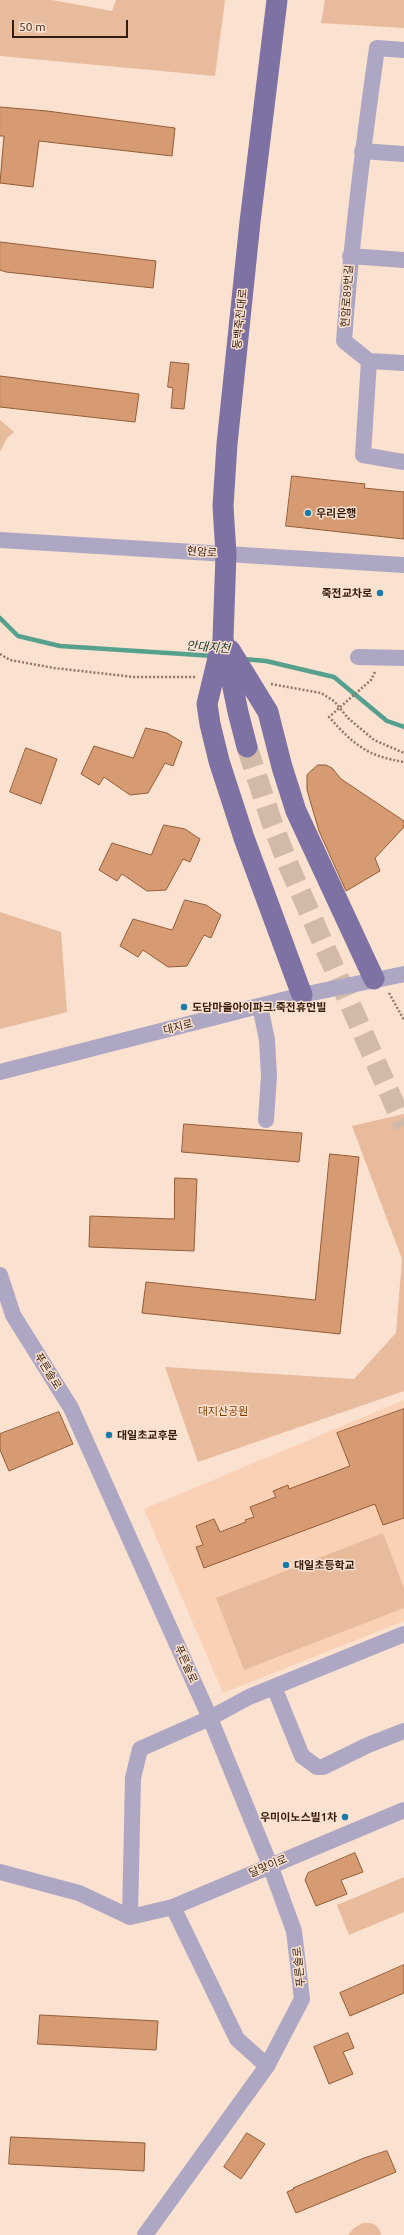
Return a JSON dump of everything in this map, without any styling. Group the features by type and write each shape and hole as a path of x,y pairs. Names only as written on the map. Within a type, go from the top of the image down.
{"main road":[{"name":"동백죽전대로","path":"223,639 223,600 226,554 223,506 227,444 250,222 276,0"},
{"path":"223,639 207,704 219,761 242,831 302,996"},
{"path":"223,639 247,747"},
{"path":"223,639 268,712 282,767 296,810 378,979"}],"street":[{"name":"현암로89번길","path":"368,362 344,341 350,256 362,152 377,48 404,50"},
{"path":"362,152 404,154"},
{"name":"현암로89번길","path":"350,256 404,260"},
{"path":"404,363 368,362 363,456 404,462"},
{"name":"현암로","path":"0,540 404,565"},
{"path":"358,657 404,658"},
{"name":"대지로","path":"0,1072 260,1006 404,974"},
{"path":"260,1006 267,1040 269,1076 266,1120"},
{"name":"푸른솔로","path":"0,1275 13,1315 71,1408 210,1718 270,1865 294,1931 302,2000 267,2066 145,2235"},
{"path":"0,1872 80,1893 130,1917 134,1778 140,1749 210,1718 236,1704 274,1687 404,1634"},
{"path":"274,1687 302,1756 317,1767 323,1767 368,1745 404,1731"},
{"name":"달맞이로","path":"130,1917 172,1907 404,1810"},
{"path":"172,1907 237,2039 267,2066"}],"path":[{"path":"371,680 329,717 361,749 384,759 404,762"},
{"path":"378,979 404,1020"}],"shaded area":[{"name":"대일초등학교","path":"404,1400 404,1621 223,1693 144,1509"}],"green space":[{"path":"0,0 52,0 112,11 116,0 225,0 215,76 0,56"},
{"path":"325,0 404,0 404,28 321,23"},
{"path":"0,420 14,432 7,438 0,452"},
{"path":"0,912 61,932 67,1012 0,1029"},
{"name":"대지산공원","path":"404,1114 404,1391 198,1462 165,1367 354,1379 396,1333 402,1259 352,1126"},
{"path":"383,1533 404,1588 404,1608 244,1670 216,1598"},
{"path":"404,1877 404,1912 349,1935 337,1905"},
{"path":"363,2223 375,2225 379,2229 381,2235 348,2235 354,2228"}],"building":[{"path":"0,107 47,111 175,128 172,156 39,141 33,187 0,183 4,136 0,136"},
{"path":"0,242 156,261 153,288 6,272 0,270"},
{"path":"171,362 189,364 184,409 171,408 173,388 168,387"},
{"path":"0,376 139,394 135,422 0,407"},
{"path":"292,476 365,484 364,488 404,492 404,539 286,526"},
{"path":"146,728 167,733 182,742 173,766 165,763 148,793 130,795 104,777 99,785 81,774 94,746 133,758"},
{"path":"26,748 57,759 41,804 10,792"},
{"path":"318,765 326,765 332,768 341,779 404,821 404,827 375,858 380,871 346,891 319,831 307,790 307,775"},
{"path":"164,825 185,829 200,839 190,862 183,859 166,890 147,891 122,874 117,881 99,870 112,843 151,855"},
{"path":"185,900 206,905 221,915 211,938 204,935 187,966 168,967 143,950 138,957 120,946 133,919 172,930"},
{"path":"184,1124 302,1133 299,1162 182,1152"},
{"path":"330,1154 359,1157 340,1334 142,1313 146,1282 315,1300"},
{"path":"175,1178 197,1179 194,1251 89,1247 90,1216 174,1219"},
{"path":"404,1409 404,1518 383,1525 375,1504 204,1568 196,1547 203,1545 196,1526 214,1519 220,1532 246,1522 245,1520 254,1517 250,1507 276,1497 273,1491 288,1485 289,1489 350,1466 337,1433"},
{"path":"59,1412 73,1444 9,1471 0,1450 0,1434"},
{"path":"355,1853 363,1872 341,1880 347,1894 316,1906 305,1880 308,1873"},
{"path":"404,1965 404,1993 350,2016 340,1993"},
{"path":"40,2015 158,2021 156,2050 38,2044"},
{"path":"348,2033 354,2048 343,2052 353,2074 329,2084 314,2047"},
{"path":"247,2133 265,2144 241,2179 224,2167"},
{"path":"11,2137 145,2143 144,2171 9,2164"},
{"path":"387,2151 396,2172 296,2213 287,2192 294,2189 293,2188 364,2158"}],"waterway":[{"name":"안대지천","path":"0,618 18,636 60,646 214,656"},
{"name":"안대지천","path":"243,659 266,661 334,677 387,721 404,727"}],"tunnel":[{"path":"247,747 272,823 288,864 404,1126"}],"place":[{"name":"우리은행","path":"308,513"},
{"name":"죽전교차로","path":"380,593"},
{"name":"도담마을아이파크.죽전휴먼빌","path":"184,1007"},
{"name":"대일초교후문","path":"109,1435"},
{"name":"대일초등학교","path":"286,1565"},
{"name":"우미이노스빌1차","path":"345,1817"}]}
